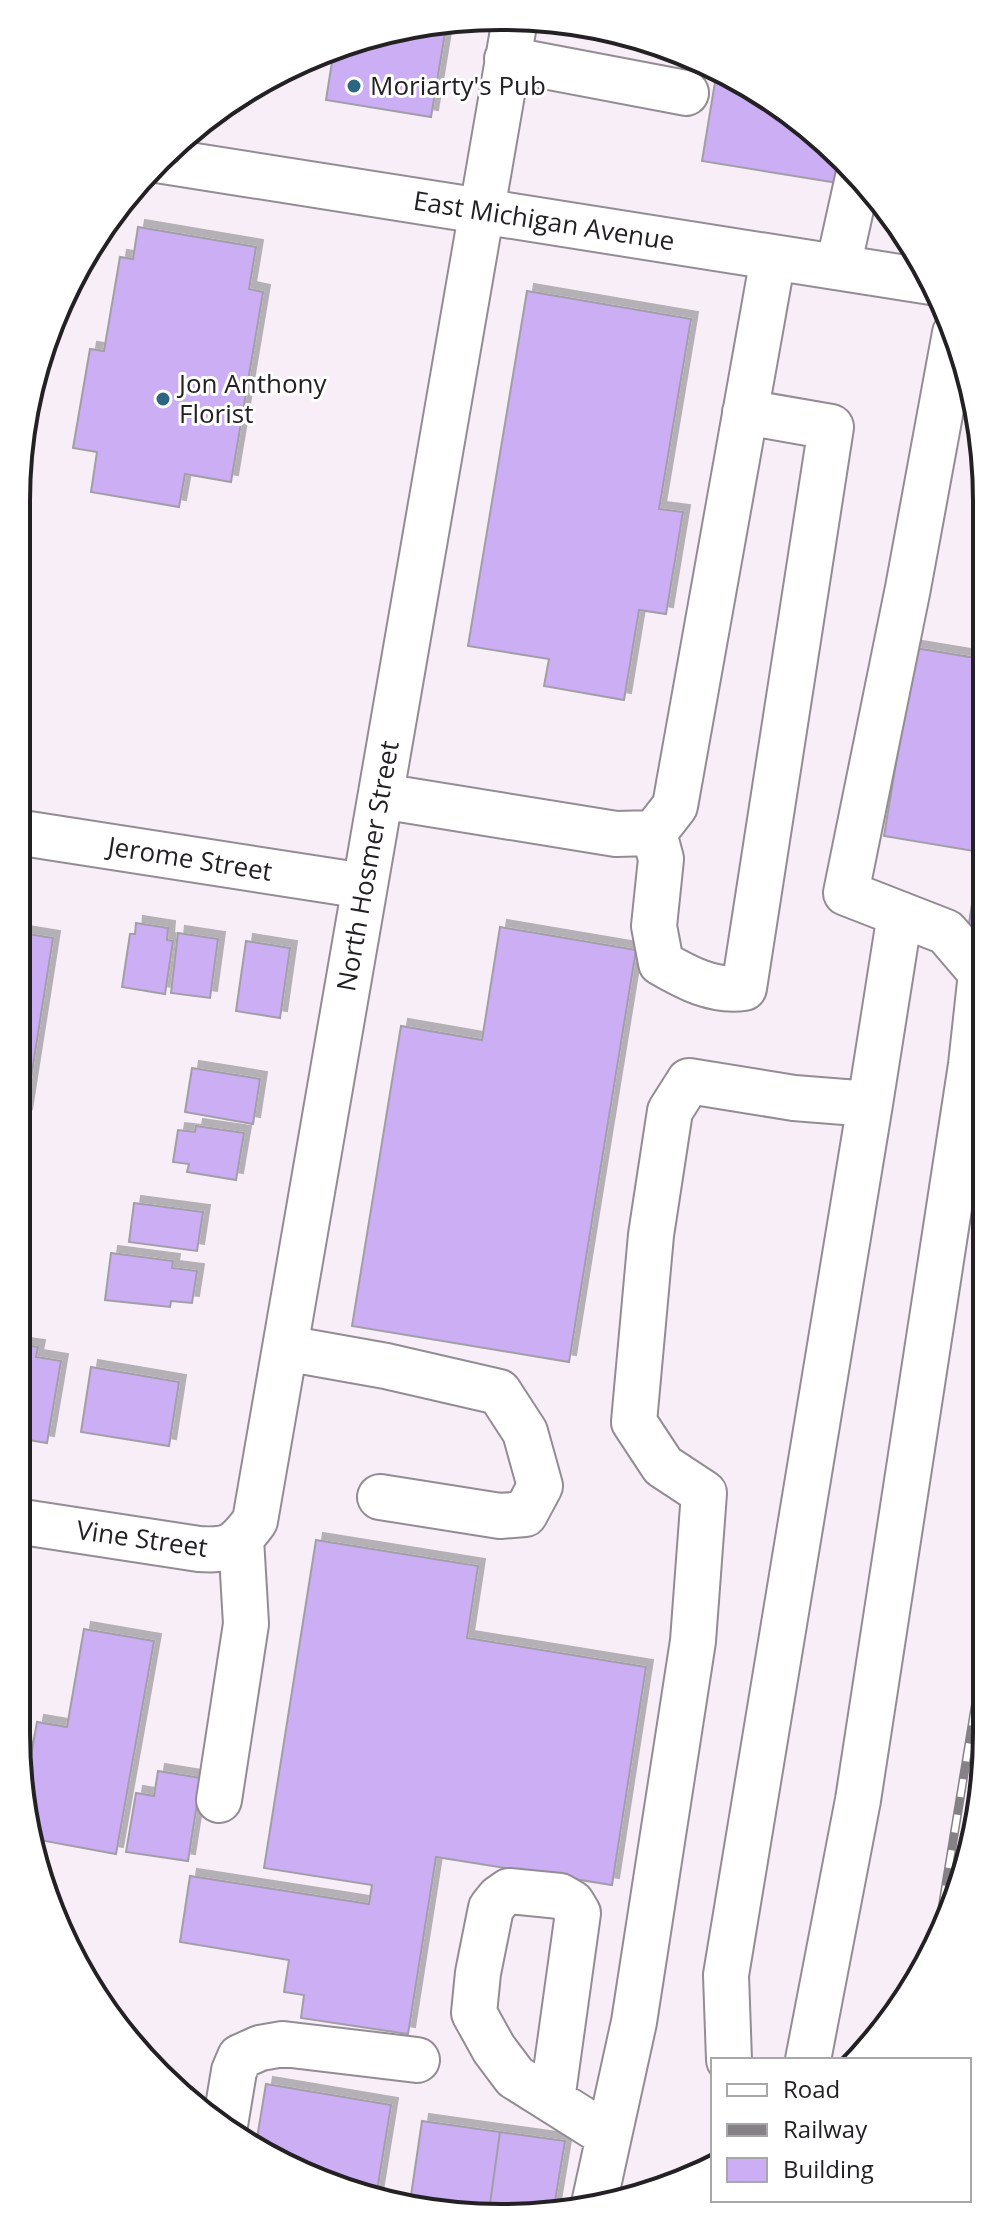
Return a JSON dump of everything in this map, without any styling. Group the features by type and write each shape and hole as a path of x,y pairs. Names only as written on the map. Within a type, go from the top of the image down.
{"street":[{"path":"511,39 686,93"},
{"name":"North Hosmer Street","path":"219,1800 246,1624 248,1530 285,1348 511,39"},
{"name":"East Michigan Avenue","path":"174,163 917,280"},
{"path":"838,267 855,190"},
{"path":"654,833 675,806 773,258"},
{"path":"950,358 908,588 846,893 946,932 973,964"},
{"path":"654,833 661,859 654,926 661,963 694,982 733,990 744,988 831,427 745,412"},
{"path":"381,796 616,834 654,833"},
{"name":"Jerome Street","path":"30,834 364,886"},
{"path":"729,2058 726,1975 900,914"},
{"path":"808,2058 858,1800 973,1047"},
{"path":"596,2194 634,2022 693,1641 704,1493 663,1466 634,1422 651,1235 670,1111 689,1081 794,1098 870,1104"},
{"path":"285,1348 386,1366 499,1392 525,1432 540,1486 525,1514 500,1516 380,1497"},
{"name":"Vine Street","path":"30,1523 199,1549 224,1550 248,1530"},
{"path":"227,2116 234,2071 240,2057 260,2048 283,2044 417,2060"},
{"path":"552,2100 609,2136"}],"building":[{"path":"445,34 431,117 326,100 332,62 379,46"},
{"path":"715,82 789,127 839,173 838,183 702,161"},
{"name":"Jon Anthony Florist","path":"138,227 256,247 249,289 263,292 231,482 185,474 179,507 91,492 97,452 73,448 90,349 104,351 120,257 133,259"},
{"path":"527,291 691,319 659,509 683,512 666,614 639,610 624,700 544,686 549,659 468,646"},
{"path":"915,648 973,658 973,851 884,836"},
{"path":"973,898 973,931 968,930"},
{"path":"136,923 168,928 167,940 173,941 165,994 122,987 130,934 135,934"},
{"path":"500,927 636,950 569,1362 352,1326 401,1026 482,1040"},
{"path":"178,933 218,939 210,998 171,993"},
{"path":"30,934 53,938 30,1084"},
{"path":"246,941 290,948 280,1018 236,1011"},
{"path":"192,1068 260,1079 253,1124 185,1112"},
{"path":"196,1126 244,1133 236,1180 187,1172 189,1164 173,1162 178,1130 195,1132"},
{"path":"134,1203 203,1212 197,1251 129,1242"},
{"path":"111,1253 173,1261 172,1268 197,1271 192,1303 171,1301 170,1307 105,1300"},
{"path":"30,1346 38,1347 36,1357 61,1361 47,1443 30,1440"},
{"path":"91,1367 179,1382 169,1446 81,1432"},
{"path":"316,1540 478,1566 467,1638 646,1667 612,1885 436,1857 408,2034 301,2018 304,1995 284,1992 289,1960 180,1942 190,1876 369,1904 372,1885 264,1868"},
{"path":"84,1629 154,1641 116,1854 43,1841 31,1763 37,1722 67,1727"},
{"path":"158,1771 201,1778 188,1861 126,1852 136,1793 154,1796"},
{"path":"266,2084 391,2105 378,2188 321,2168 257,2136"},
{"path":"422,2121 500,2132 490,2204 411,2195"},
{"path":"500,2132 565,2141 555,2201 490,2204"}],"railway":[{"path":"945,1893 973,1719"}],"place":[{"name":"Moriarty's Pub","path":"354,86"},
{"name":"Jon Anthony Florist","path":"163,399"}]}
